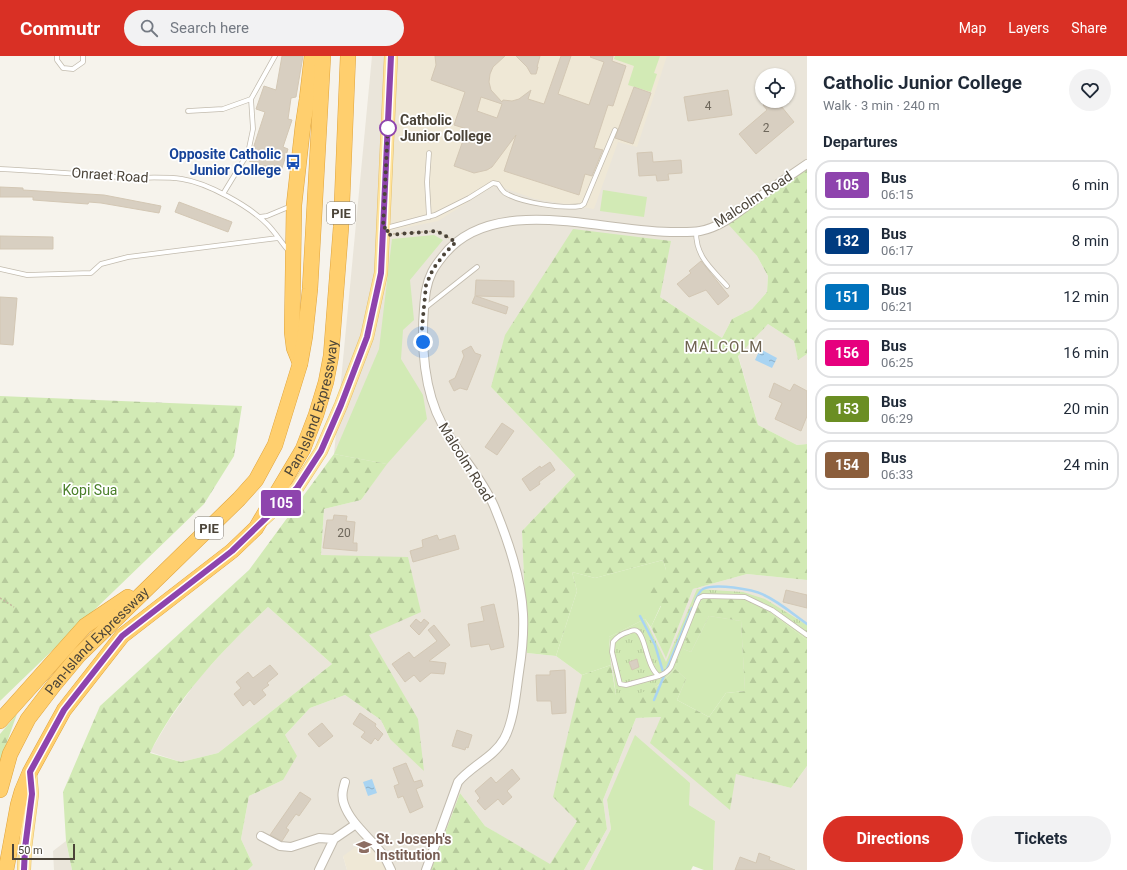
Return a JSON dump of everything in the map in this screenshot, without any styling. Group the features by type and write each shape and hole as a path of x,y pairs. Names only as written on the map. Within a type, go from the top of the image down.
{"highway":[{"path":"300,364 294,348 293,339 294,205 312,56"},
{"name":"Pan-Island Expressway","path":"0,790 10,754 28,719 54,685 79,654 239,499 256,480 275,445 300,364 310,301 323,56"},
{"name":"Pan-Island Expressway","path":"6,870 18,805 30,772 64,710 122,636 232,551 256,528 303,449 316,415 326,382 331,356 340,227 348,56"},
{"path":"0,721 85,626 162,574"}],"main road":[{"path":"256,528 297,488 321,451 341,405 367,337 381,273 385,228 391,56"},
{"path":"24,870 25,848 32,794 30,772"}],"street":[{"name":"Malcolm Road","path":"426,870 458,782 466,773 499,746 506,735 515,704 523,643 523,612 516,566 492,503 477,477 442,425 428,387 422,328 426,285 433,269 456,242 471,231 494,224 517,220 569,222 658,232 700,231 725,221 807,164"},
{"path":"345,782 342,793 343,802 356,824 382,852 391,870"},
{"path":"319,870 334,839 356,824"},
{"path":"261,836 280,846 291,847 319,838 334,839"}],"lane":[{"path":"58,56 57,60 63,68 74,69 83,62 83,56"},
{"path":"224,194 248,153 253,129 251,99 275,56"},
{"path":"188,111 223,109 251,99"},
{"path":"385,228 429,217 469,198 493,183 498,184 506,194 519,199 553,206 582,206 615,130"},
{"path":"429,153 427,182 429,217"},
{"name":"Onraet Road","path":"0,169 67,172 120,177 183,179 200,183 224,194 259,217 269,225 293,255"},
{"path":"259,217 267,216 294,205"},
{"path":"696,231 696,244 700,255 727,286"},
{"path":"0,269 27,275 91,274 101,264 128,257 278,238"},
{"path":"424,308 477,267"},
{"path":"659,676 653,670 639,633 634,630 620,635 613,642 612,652 620,684 626,685 659,676 669,671 697,602 699,598 703,596 745,597 772,610 807,635"}],"path":[{"path":"385,228 387,235 437,231 456,242"},
{"path":"0,598 14,607"}],"shaded area":[{"path":"372,56 807,56 807,168 729,223 757,256 768,276 767,292 752,309 732,319 722,338 660,297 491,387 575,475 522,531 527,653 556,656 582,675 572,721 577,821 550,865 485,826 460,793 431,870 389,870 343,856 347,870 248,870 253,865 241,839 249,796 283,780 285,735 310,708 345,695 381,720 390,739 417,719 321,555 324,509 361,500 386,464 334,454"},
{"name":"Catholic Junior College","path":"399,56 667,56 637,147 618,142 594,209 535,199 495,185 438,221 389,231"},
{"path":"768,324 794,341 798,359 807,354 807,444 797,445 758,425 738,355"},
{"path":"747,574 807,580 807,640 786,624 745,691 616,695 611,665 609,637 645,619 651,627 666,657 693,589"},
{"path":"268,607 332,664 218,753 181,762 150,752 169,720 199,678 233,641"},
{"path":"662,717 730,809 735,773 791,788 807,766 807,870 713,870 715,821 689,805 607,800 611,829 590,870 584,870 607,829 603,800 636,718"},
{"name":"St. Joseph's Institution","path":"367,839 389,870 347,870 343,856"},
{"path":"66,841 72,870 54,870 53,851"}],"green space":[{"path":"615,56 660,56 654,73 657,74 651,92 628,85 634,66 614,59"},
{"path":"807,168 807,354 798,360 794,341 768,324 738,356 758,425 797,445 807,444 807,580 747,574 693,589 666,658 651,627 661,606 650,607 645,584 666,570 663,560 595,578 572,572 577,591 556,656 527,653 522,531 575,475 491,387 505,335 573,229 671,241 660,297 722,338 732,319 752,309 767,292 768,276 757,256 728,224"},
{"path":"603,190 647,197 644,217 600,211"},
{"path":"434,235 443,240 410,280 414,320 403,330 401,359 423,395 427,419 387,464 334,454 379,349 392,239"},
{"name":"Kopi Sua","path":"0,396 242,406 234,456 204,504 0,701"},
{"path":"334,454 387,464 361,500 324,509 321,555 408,557 421,612 369,635 418,719 424,771 390,739 381,720 345,695 310,708 285,735 297,756 283,780 249,796 241,839 253,865 248,870 72,870 66,841 63,792 100,706 249,570","holes":["268,607 332,664 218,753 181,762 150,753 161,732 188,693 218,657"]},
{"path":"663,560 666,570 661,605 651,627 645,619 609,637 611,665 582,675 556,656 577,591 572,572 595,578"},
{"path":"697,589 743,592 765,599 807,625 807,640 770,612 745,599 704,598 698,602 684,640 687,641 675,669 657,686 636,695 616,695 609,637 645,619 666,662"},
{"path":"704,598 745,599 770,612 807,640 807,766 791,788 736,774 730,810 650,743 661,717 636,718 603,800 607,829 584,870 431,870 460,793 485,826 550,864 577,821 553,797 582,675 611,665 616,695 658,686 675,669 686,679 677,700 709,717 726,693 745,691 741,621 709,616 691,652 683,649 687,641 683,640 699,602"},
{"path":"709,616 741,621 745,691 726,693 709,717 677,700 686,679 675,669 683,649 691,652"},
{"path":"17,714 3,753 0,766 0,734"},
{"path":"635,735 690,783 689,805 715,821 713,870 704,870 693,866 691,870 590,870 611,829 607,800"}],"water":[{"path":"760,349 777,358 772,368 755,360"},
{"path":"372,779 377,793 368,796 363,782"}],"building":[{"path":"282,56 303,56 296,97 291,98 288,119 292,120 283,147 288,149 281,171 249,161 265,112 256,109 264,86 276,90"},
{"path":"435,56 505,56 493,67 490,74 489,82 491,90 502,102 503,100 512,101 519,99 531,90 528,99 544,104 561,56 571,56 558,94 589,105 604,62 590,57 613,56 612,61 626,66 613,106 608,105 594,148 603,150 592,176 585,174 579,195 504,171 516,135 492,167 487,170 474,173 454,166 467,129 454,125 465,92 431,80 436,65","holes":["481,97 502,104 497,118 477,111"]},
{"path":"516,56 540,56 536,74 531,74 527,67"},
{"path":"634,87 651,93 633,144 615,138"},
{"path":"728,90 732,115 688,121 684,97"},
{"path":"765,108 783,108 794,122 756,154 739,134 767,110"},
{"path":"652,152 653,162 681,160 682,173 668,174 669,180 657,181 656,175 639,176 637,153"},
{"path":"0,187 23,188 23,190 104,195 161,206 159,213 101,203 89,202 88,204 33,200 33,197 0,197"},
{"path":"179,202 232,222 228,232 175,212"},
{"path":"0,236 53,237 53,249 0,249"},
{"path":"701,261 729,296 718,305 706,290 689,297 677,284 691,273 689,271"},
{"path":"476,280 514,281 514,297 476,296 508,307 506,314 472,303 475,296"},
{"path":"0,297 17,298 13,345 0,344"},
{"path":"471,346 475,353 481,355 467,390 460,388 454,391 449,381 455,378 464,356 462,351"},
{"path":"774,383 790,391 794,384 807,391 807,416 801,431 775,419 782,403 769,397"},
{"path":"502,423 514,431 497,455 485,447"},
{"path":"550,462 555,470 530,491 522,479 540,466 541,468"},
{"path":"334,515 347,516 346,521 355,522 353,543 357,543 357,551 323,548 327,520 333,520"},
{"path":"437,535 439,540 455,535 459,549 413,562 410,551 423,547 422,540"},
{"path":"786,590 807,595 807,608 783,602"},
{"path":"494,604 504,647 491,650 489,644 471,647 468,624 484,621 481,607"},
{"path":"416,619 421,623 424,619 429,623 419,635 410,626"},
{"path":"434,625 450,645 429,661 446,663 444,674 431,673 420,682 414,675 405,682 392,664 409,652 414,658 437,641 428,630"},
{"path":"637,659 639,667 632,670 629,662"},
{"path":"270,665 278,674 267,683 269,685 262,690 266,695 254,705 250,700 243,706 234,694 241,688 236,682 248,672 253,678"},
{"path":"565,670 566,713 552,714 551,701 537,701 536,675 550,675 550,671"},
{"path":"360,713 376,724 375,726 383,734 378,741 375,738 371,744 361,737 365,732 353,724"},
{"path":"322,723 333,736 319,747 308,734"},
{"path":"457,730 472,735 468,748 466,747 465,750 452,746"},
{"path":"406,763 414,782 421,780 423,786 416,789 423,807 410,813 403,796 398,798 394,786 399,784 393,768"},
{"path":"512,769 520,779 507,791 512,797 503,805 498,799 485,810 477,801 480,798 475,791 491,777 496,783"},
{"path":"300,792 311,799 299,816 296,814 286,828 289,830 282,841 270,835"},
{"path":"759,853 770,857 769,860 795,870 735,870 740,857 756,863"}],"waterway":[{"path":"695,602 700,591 709,587 743,589 770,598 807,624"},
{"path":"654,700 692,608"},
{"path":"640,616 655,645 664,675"}],"bus line":[{"name":"105","path":"24,870 25,848 32,794 30,772 64,710 122,636 232,551 297,488 321,451 341,405 367,337 381,273 391,56"}],"place":[{"name":"Catholic Junior College","path":"388,128"},
{"name":"Opposite Catholic Junior College","path":"293,162"},
{"name":"St. Joseph's Institution","path":"364,847"}],"district":[{"name":"MALCOLM","path":"724,347"}],"route":[{"path":"388,128 388,125 383,228 388,227 387,235 437,231 456,242 433,269 426,285 422,328 423,342"}]}
